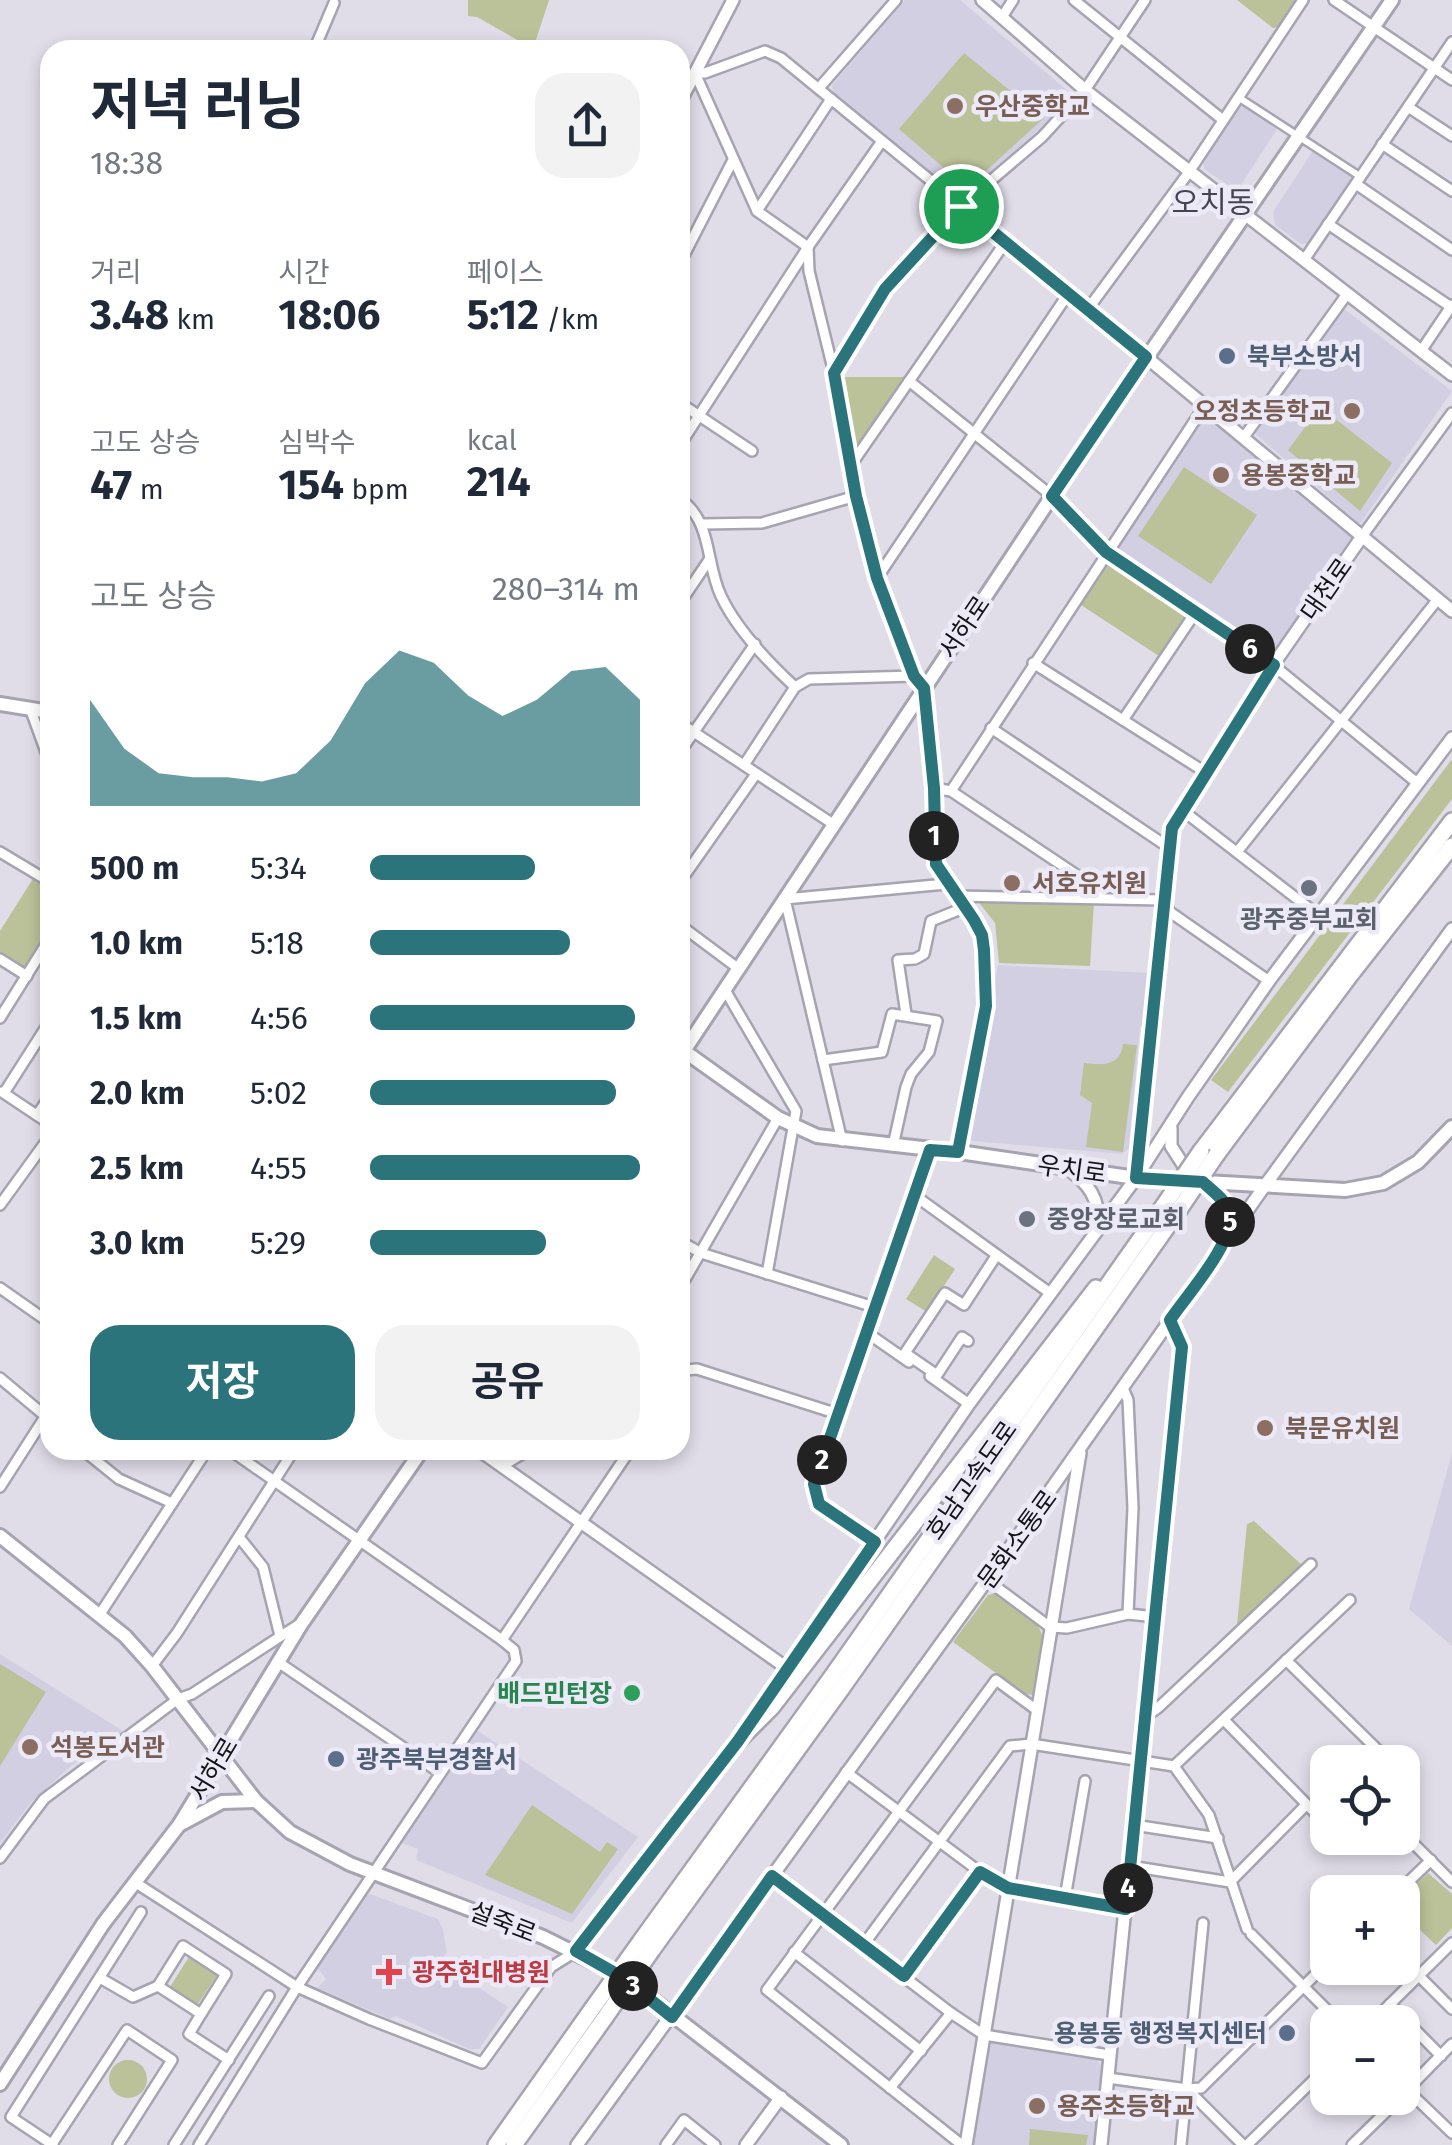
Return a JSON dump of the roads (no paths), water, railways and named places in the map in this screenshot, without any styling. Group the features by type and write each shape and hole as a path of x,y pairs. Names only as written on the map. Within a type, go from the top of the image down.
{"highway":[{"name":"호남고속도로","path":"646,1946 842,1688 1209,1152 1452,821"},
{"name":"호남고속도로","path":"1209,1152 1452,846"},
{"name":"호남고속도로","path":"514,2145 598,2014 844,1659 1134,1249 1171,1208"},
{"path":"738,1741 772,1708 1080,1305 1134,1249"},
{"name":"호남고속도로","path":"496,2145 598,2014"}],"main road":[{"name":"서하로","path":"690,1039 1052,496 1392,0"},
{"path":"0,704 40,710"},
{"name":"우치로","path":"690,1058 795,1128 842,1140 1136,1178 1344,1190 1383,1183 1418,1162 1452,1127"},
{"name":"서하로","path":"0,2084 103,1924 179,1825 302,1624 415,1460"},
{"name":"설죽로","path":"0,1536 100,1614 152,1666 256,1801 290,1832 341,1860 576,1951 622,1977 841,2145"},
{"path":"179,1825 222,1802 256,1801"}],"street":[{"path":"690,83 733,0"},
{"path":"818,88 896,0"},
{"path":"982,0 1084,90 1452,375"},
{"path":"1002,17 1013,0"},
{"path":"834,373 892,280 961,206 1042,136 1084,90 1145,0"},
{"path":"1088,309 1189,172 1303,0"},
{"path":"1334,0 1452,80"},
{"path":"1077,1 1223,120"},
{"path":"318,40 334,3"},
{"path":"1304,260 1452,42"},
{"path":"695,74 705,74 765,51 781,58 1452,611"},
{"path":"695,74 757,211 808,248"},
{"path":"1238,97 1300,136 1452,250"},
{"path":"757,211 831,99"},
{"path":"1408,107 1452,136"},
{"path":"690,430 882,141"},
{"path":"1382,144 1449,189"},
{"path":"690,242 733,160"},
{"path":"1328,224 1451,306 1421,350"},
{"path":"851,465 1004,244"},
{"path":"808,248 808,271 834,373 856,496 877,578 914,676 924,688 934,788 933,854 946,884 966,907 982,935 986,1006 958,1152"},
{"path":"877,578 1068,294"},
{"path":"1244,437 1347,294"},
{"path":"909,380 1052,496 1106,552 1274,665 1416,782"},
{"path":"951,791 1205,405"},
{"path":"690,410 752,451"},
{"name":"대천로","path":"1136,1178 1172,828 1274,665 1452,413"},
{"path":"703,524 762,523 856,496"},
{"path":"690,506 703,524 709,560 723,600 755,644 795,687"},
{"path":"690,588 709,560"},
{"path":"1237,852 1438,598"},
{"path":"1123,720 1195,613"},
{"path":"690,738 755,644"},
{"path":"1033,663 1205,772"},
{"path":"744,766 795,687 808,678 914,676"},
{"path":"30,708 40,736"},
{"path":"991,728 1171,849"},
{"path":"690,730 833,824"},
{"path":"136,1883 297,1987 433,2046 482,2062 552,1968 576,1951 738,1741 968,1404 1136,1178 1269,982 1452,738"},
{"path":"690,868 756,774"},
{"path":"934,788 951,791 1093,886 1101,898"},
{"path":"1182,810 1318,915"},
{"path":"0,852 40,876"},
{"path":"842,1140 786,899 946,884"},
{"path":"957,896 1163,900 1170,912 1269,982"},
{"path":"906,1014 898,960 916,959 924,954 931,921 966,907"},
{"name":"문화소통로","path":"577,2145 1452,929"},
{"path":"690,932 739,969"},
{"path":"0,959 26,976"},
{"path":"0,1017 40,959"},
{"path":"725,990 796,1111 767,1274"},
{"path":"823,1060 882,1052 892,1014 937,1021 929,1052 906,1087 892,1146"},
{"path":"40,1035 2,1092 40,1118"},
{"path":"37,1116 40,1111"},
{"path":"690,1271 778,1118"},
{"path":"1172,1120 1171,1146 1199,1181 1228,1208 1228,1238"},
{"path":"0,1205 40,1150"},
{"path":"875,1542 819,1504 814,1484 930,1150"},
{"path":"1067,1168 1084,1179 1094,1194 1098,1216 1094,1234"},
{"path":"914,1195 1050,1293"},
{"path":"690,1247 874,1307"},
{"path":"968,1341 962,1338 937,1375 905,1353 945,1293 964,1305 996,1256"},
{"path":"0,1288 40,1317"},
{"path":"1101,2145 1182,1347 1170,1320"},
{"path":"866,1332 968,1404"},
{"path":"690,1370 838,1414"},
{"path":"0,1378 40,1409"},
{"path":"1123,1388 1128,1400 1133,1508 1128,1614"},
{"path":"0,1487 40,1427"},
{"path":"1038,1711 996,1680 767,1990 964,2145 984,2034 1038,1711 1050,1627 1081,1449"},
{"path":"95,1460 113,1476 172,1503"},
{"path":"100,1614 200,1460"},
{"path":"199,2145 372,1872 516,1661 514,1650 502,1640 244,1460"},
{"path":"152,1666 288,1460"},
{"path":"493,1460 788,1669"},
{"path":"502,1466 512,1460"},
{"path":"502,1640 623,1460"},
{"path":"239,1536 263,1567 280,1636"},
{"path":"1145,1716 1160,1707 1311,1564"},
{"path":"987,1580 1050,1627 1067,1628 1128,1614 1156,1618"},
{"path":"1174,1766 1350,1600"},
{"path":"0,1858 51,1793 178,1699 302,1624"},
{"path":"1286,1660 1372,1745"},
{"path":"278,1662 439,1772"},
{"path":"1224,1720 1310,1809"},
{"path":"864,1944 1010,1746 1031,1744 1174,1766 1209,1815 1249,1931 1321,2005"},
{"path":"846,1772 980,1872 1008,1888 1126,1909"},
{"path":"1065,1898 1085,1781"},
{"path":"1230,1882 1306,1805"},
{"path":"1134,1825 1218,1838"},
{"path":"1420,1850 1452,1882"},
{"path":"1415,1875 1430,1860"},
{"path":"1130,1866 1230,1882"},
{"path":"904,1976 980,1872"},
{"path":"772,1876 984,2034 1110,2054"},
{"path":"118,2145 172,2060 127,2030 53,2145 11,2117 141,1912"},
{"path":"1181,2145 1203,1923"},
{"path":"100,1978 133,1997 158,1986 184,1946 226,1974 188,2034 229,2060"},
{"path":"1420,1975 1451,1946"},
{"path":"794,1952 921,2051"},
{"path":"1420,1977 1452,2009"},
{"path":"1108,2078 1201,2088 1310,1979"},
{"path":"1410,1985 1390,2004 1441,2056"},
{"path":"158,1986 201,2014"},
{"path":"174,2145 269,1996"},
{"path":"890,2088 951,2013"},
{"path":"1420,2076 1452,2044"},
{"path":"1187,2089 1245,2145 1310,2083"},
{"path":"746,2145 781,2097"},
{"path":"1420,2107 1452,2134"},
{"path":"1352,2145 1381,2115"},
{"path":"666,2145 684,2120 715,2145"}],"place":[{"name":"우산중학교","path":"955,106"},
{"name":"북부소방서","path":"1227,356"},
{"name":"오정초등학교","path":"1352,411"},
{"name":"용봉중학교","path":"1221,475"},
{"name":"서호유치원","path":"1012,883"},
{"name":"광주중부교회","path":"1309,888"},
{"name":"중앙장로교회","path":"1027,1219"},
{"name":"북문유치원","path":"1265,1428"},
{"name":"배드민턴장","path":"632,1693"},
{"name":"석봉도서관","path":"30,1747"},
{"name":"광주북부경찰서","path":"336,1759"},
{"name":"광주현대병원","path":"389,1972"},
{"name":"용봉동 행정복지센터","path":"1287,2033"},
{"name":"용주초등학교","path":"1037,2106"}],"district":[{"name":"오치동","path":"1213,203"}]}
